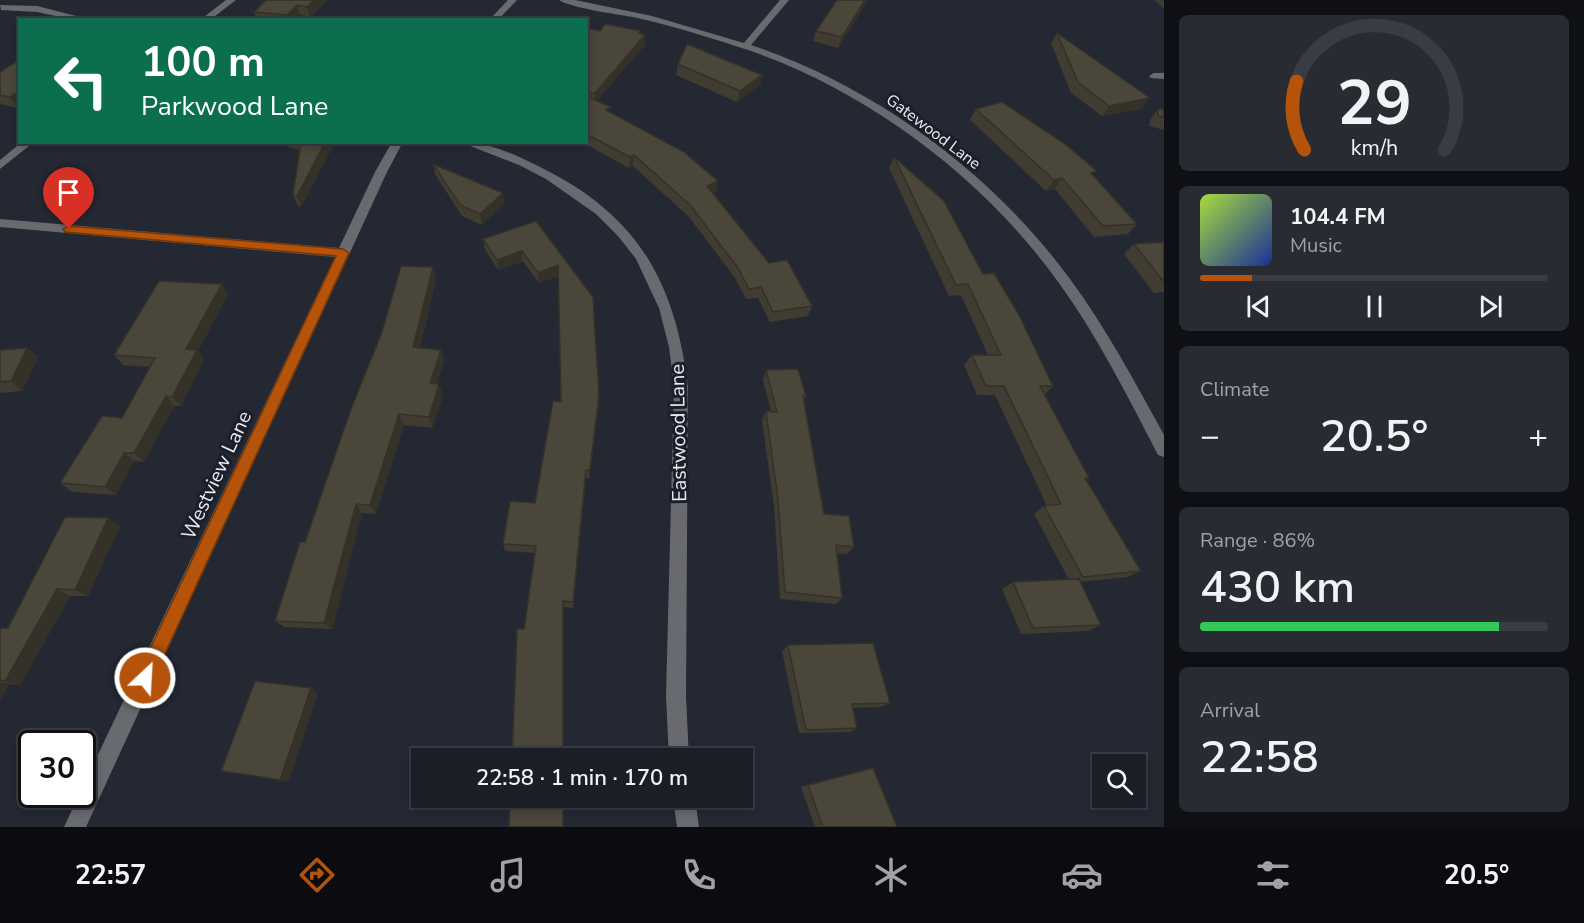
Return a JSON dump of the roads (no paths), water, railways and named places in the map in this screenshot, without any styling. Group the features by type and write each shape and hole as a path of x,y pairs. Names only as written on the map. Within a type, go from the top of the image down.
{"street":[{"path":"207,18 232,0"},
{"path":"495,18 513,0"},
{"name":"Gatewood Lane","path":"563,0 668,22 746,46 808,72 879,111 941,153 994,200 1037,245 1081,303 1164,450"},
{"path":"746,46 785,0"},
{"path":"1,7 37,9 79,18"},
{"path":"0,166 27,144"},
{"name":"Westview Lane","path":"75,827 343,253 397,144"},
{"name":"Eastwood Lane","path":"471,144 526,163 580,195 620,232 638,255 656,283 667,312 676,348 681,386 676,696 678,748"},
{"path":"0,223 343,253"},
{"path":"685,808 688,827"}]}
